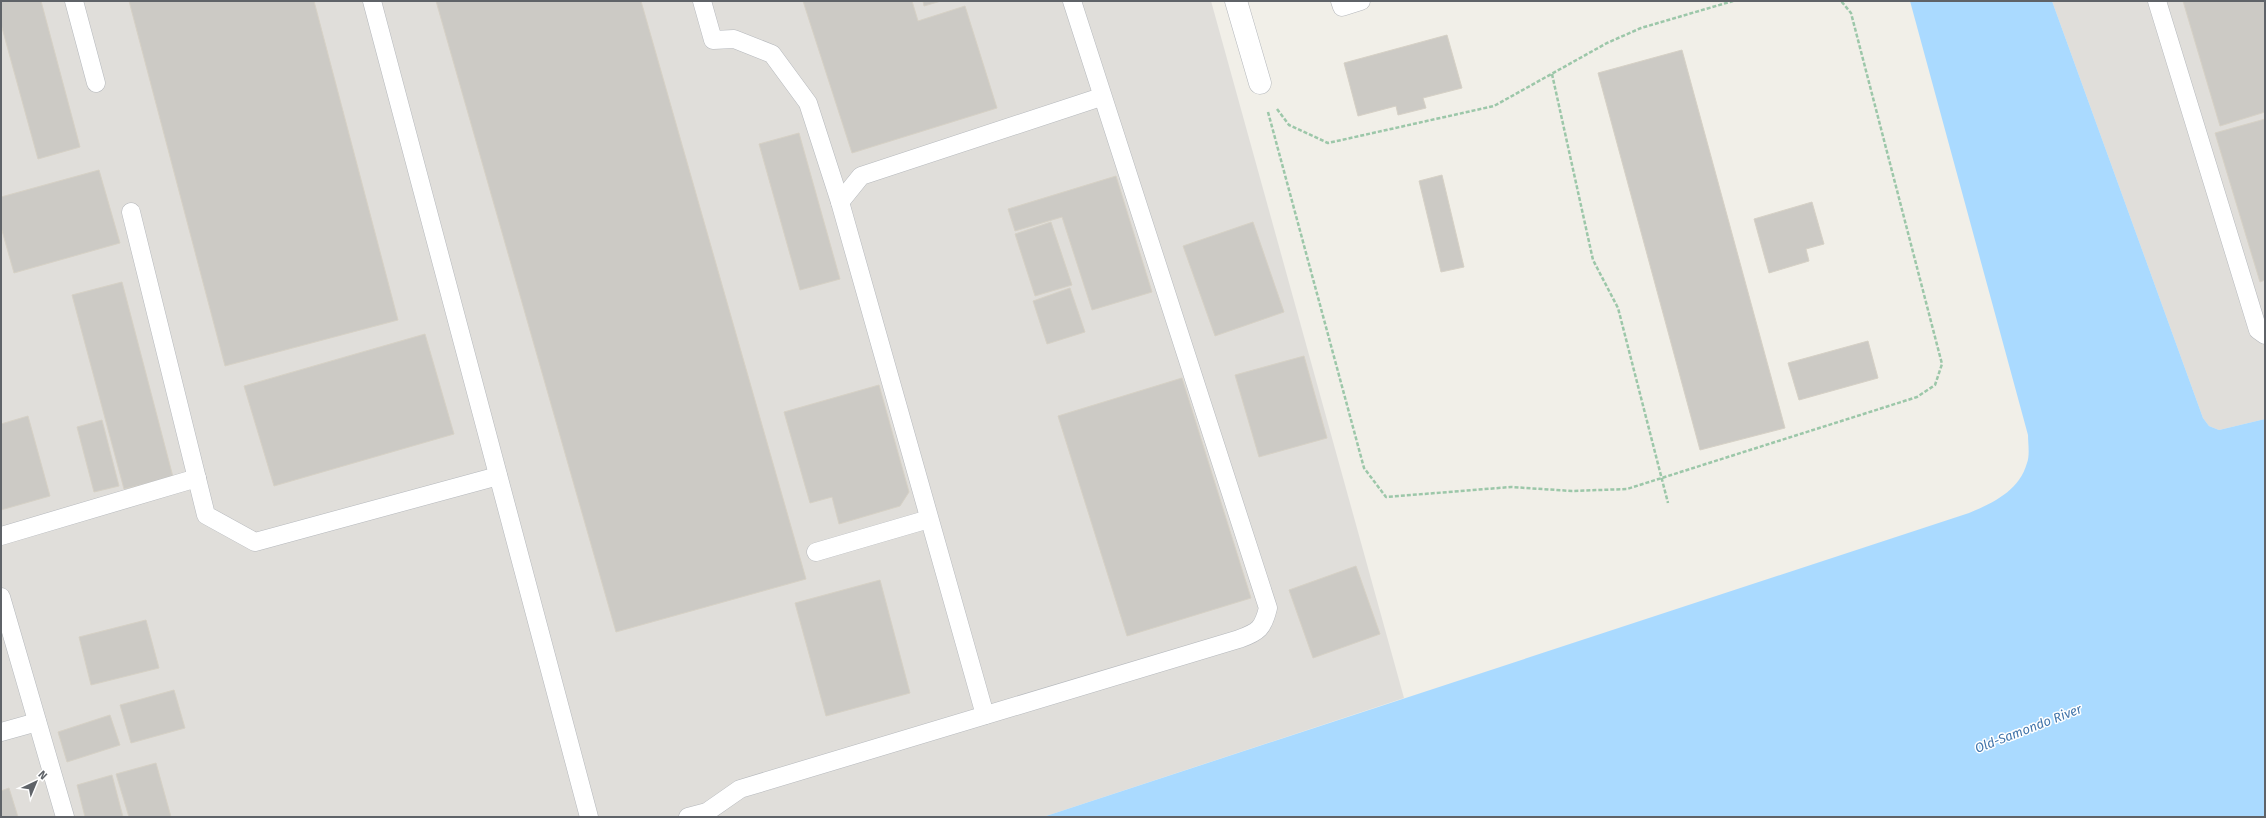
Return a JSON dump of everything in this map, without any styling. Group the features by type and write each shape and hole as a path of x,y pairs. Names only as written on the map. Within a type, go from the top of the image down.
{"street":[{"path":"1236,1 1260,83"}],"lane":[{"path":"74,1 96,84"},
{"path":"372,1 589,817"},
{"path":"702,1 713,40 734,39 772,54 808,103 840,202 984,716"},
{"path":"688,817 707,812 740,789 1254,634 1264,624 1268,608 1101,97 1072,1"},
{"path":"1340,1 1342,7 1361,1"},
{"path":"2157,1 2258,330 2265,336"},
{"path":"840,202 861,176 1101,97"},
{"path":"131,212 206,515 255,542 498,476"},
{"path":"1,536 197,478"},
{"path":"816,552 929,519"},
{"path":"1,597 65,817"},
{"path":"1,732 37,722"}],"path":[{"path":"1260,83 1288,125 1328,143 1494,106 1607,43 1641,28 1732,1"},
{"path":"1260,83 1364,468 1386,497 1511,487 1572,491 1627,489 1917,397 1935,386 1942,364 1851,13 1841,1"},
{"path":"1552,74 1593,260 1618,308 1668,503"}],"shaded area":[{"path":"1,1 1211,1 1404,698 1043,817 1,817"},
{"path":"2052,1 2265,1 2265,419 2219,430 2209,426 2203,418"}],"water":[{"name":"Old-Samondo River","path":"1910,1 2052,1 2203,418 2209,426 2219,430 2265,419 2265,817 1043,817 1969,513 2004,495 2018,481 2027,463 2029,453 2028,435"}],"building":[{"path":"1,1 41,1 80,147 38,159 1,24"},
{"path":"129,1 314,1 398,320 225,366"},
{"path":"436,1 641,1 806,579 616,632"},
{"path":"803,1 912,1 918,21 965,6 997,108 852,153"},
{"path":"923,1 941,1 924,6"},
{"path":"2183,1 2265,1 2265,112 2220,126"},
{"path":"1447,35 1462,88 1423,98 1426,108 1398,115 1396,106 1358,116 1344,63"},
{"path":"1682,50 1785,428 1700,450 1598,73"},
{"path":"2265,119 2265,280 2260,282 2215,133"},
{"path":"799,133 840,279 800,290 759,144"},
{"path":"99,170 120,243 14,273 1,227 1,197"},
{"path":"1442,175 1464,267 1441,272 1419,181"},
{"path":"1116,176 1152,292 1092,310 1062,217 1015,231 1008,209"},
{"path":"1812,202 1824,244 1806,249 1809,261 1769,273 1754,219"},
{"path":"1051,222 1072,285 1035,296 1015,234"},
{"path":"1253,222 1284,312 1215,336 1183,246"},
{"path":"122,282 173,477 124,489 72,295"},
{"path":"1070,288 1085,332 1047,344 1033,301"},
{"path":"425,334 454,434 274,486 244,386"},
{"path":"1868,341 1878,378 1799,400 1788,363"},
{"path":"1304,356 1327,438 1259,457 1235,375"},
{"path":"1182,378 1251,598 1127,636 1058,416"},
{"path":"879,385 909,492 900,506 839,524 832,497 810,503 784,412"},
{"path":"28,416 50,496 1,510 1,424"},
{"path":"102,420 119,486 94,492 77,427"},
{"path":"1356,566 1380,634 1313,658 1289,590"},
{"path":"880,580 910,693 826,716 795,603"},
{"path":"146,620 159,668 91,685 79,637"},
{"path":"174,690 185,728 131,743 120,705"},
{"path":"110,715 120,745 67,762 58,732"},
{"path":"156,763 171,817 129,817 116,774"},
{"path":"112,775 123,817 85,817 77,785"},
{"path":"9,788 18,817 1,817 1,791"}]}
